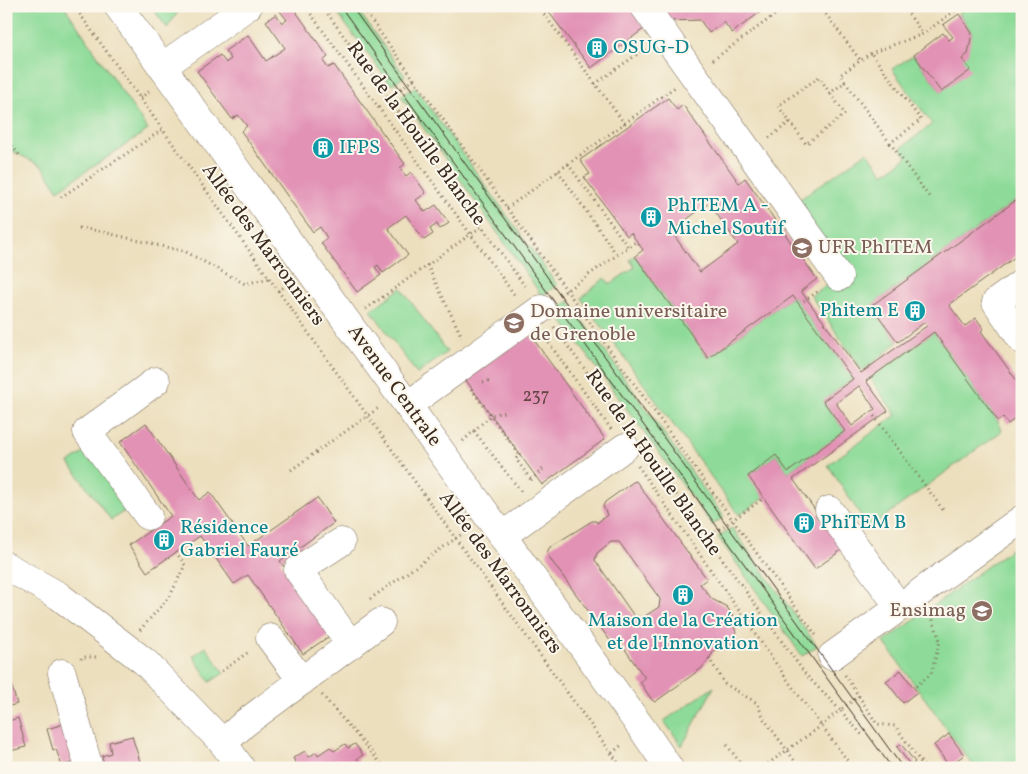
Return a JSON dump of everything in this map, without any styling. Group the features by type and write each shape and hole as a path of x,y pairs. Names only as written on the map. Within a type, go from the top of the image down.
{"street":[{"name":"Avenue Centrale","path":"118,6 395,405 502,536 644,730 669,768"},
{"path":"162,67 248,6"},
{"path":"644,6 839,277"},
{"path":"1022,283 996,302 1022,340"},
{"path":"395,405 472,358 536,313"},
{"path":"148,516 87,432 156,381"},
{"path":"502,536 536,498 633,443"},
{"path":"829,510 908,600"},
{"path":"832,656 1022,519"},
{"path":"341,542 298,570 350,645"},
{"path":"6,566 58,596 145,662 223,743 241,768"},
{"path":"223,743 245,723 312,687 350,645 374,612"},
{"path":"270,638 312,687"},
{"path":"62,673 89,768"}],"path":[{"name":"Allée des Marronniers","path":"74,6 622,768"},
{"name":"Rue de la Houille Blanche","path":"305,6 470,234 536,313 707,538 806,675 862,735"},
{"name":"Rue de la Houille Blanche","path":"322,6 482,226 536,313 633,443 821,726 853,768"},
{"name":"Rue de la Houille Blanche","path":"361,6 832,656 878,724 895,726 925,768"},
{"path":"538,6 626,127"},
{"path":"507,208 787,6"},
{"path":"820,6 860,60"},
{"path":"903,6 923,34"},
{"path":"930,198 840,74 871,53 923,34 961,6"},
{"path":"596,84 665,35"},
{"path":"871,53 921,120 890,143"},
{"path":"819,77 845,114 806,144 790,122 778,106 819,77"},
{"path":"389,98 414,79"},
{"path":"830,93 845,82"},
{"path":"748,152 790,122"},
{"path":"60,197 162,130"},
{"path":"6,138 19,155"},
{"path":"568,164 628,248"},
{"path":"558,171 617,255"},
{"path":"364,310 482,226"},
{"path":"79,228 186,252 245,284 269,278"},
{"path":"536,313 636,241"},
{"path":"427,265 472,358"},
{"path":"278,291 294,280"},
{"path":"470,386 519,454 516,460 531,480 536,498"},
{"path":"291,470 368,416 395,405"},
{"path":"467,438 491,415 504,412"},
{"path":"874,416 943,510"},
{"path":"474,431 536,498"},
{"path":"531,480 542,469"},
{"path":"707,538 764,498"},
{"path":"374,612 472,527"},
{"path":"136,634 170,596 185,566 176,552"},
{"path":"908,600 930,609 940,641 931,674 916,686"},
{"path":"222,671 270,638"},
{"path":"62,673 82,658 106,656"},
{"path":"709,658 726,684 757,702 764,719 800,768"},
{"path":"312,687 385,768"},
{"path":"762,768 859,696"},
{"path":"727,745 744,768"}],"green space":[{"path":"6,6 64,6 148,130 58,190 42,166 10,150 6,152"},
{"path":"151,6 182,6 167,28"},
{"path":"332,6 355,6 405,76 391,85"},
{"path":"966,6 1022,6 1022,196 871,306 898,342 863,371 811,296 846,271 796,202 867,152 884,174 907,157 901,148 932,124 892,69 914,55 941,92 970,70 962,59 972,33 959,14"},
{"path":"415,87 557,285 542,296 401,96"},
{"path":"635,256 708,358 793,296 853,379 823,401 845,431 788,472 776,455 749,475 764,498 739,515 581,298 605,278 610,284 635,267 630,260"},
{"path":"401,288 447,352 417,374 371,310"},
{"path":"569,301 724,517 712,525 555,311"},
{"path":"934,332 998,421 1002,431 869,528 828,465 896,415 870,378"},
{"path":"90,448 132,506 111,520 69,463"},
{"path":"732,528 817,646 802,656 718,537"},
{"name":"Ensimag","path":"1022,541 1022,768 975,768 884,642"},
{"path":"206,647 224,673 210,682 193,656"},
{"path":"714,687 682,746 664,721"}],"building":[{"name":"IFPS","path":"287,6 292,6 328,57 323,61 328,68 334,65 405,164 400,168 406,176 411,172 426,193 416,200 425,212 436,205 449,223 440,229 437,224 430,229 433,234 424,240 406,215 388,228 408,255 383,273 378,265 375,267 381,275 357,292 321,243 327,238 320,227 313,232 241,131 247,126 238,115 232,119 197,71 220,55 226,63 231,59 225,51 248,35 266,61 285,48 266,21 276,14 282,23 287,20 280,11"},
{"name":"OSUG-D","path":"554,6 629,6 645,28 591,68 548,11"},
{"path":"658,6 767,7 732,33 724,22 709,33 700,20 667,21"},
{"path":"959,14 972,33 968,54 962,59 971,70 941,92 914,55 943,33 949,40 953,37 943,25"},
{"path":"668,98 677,110 683,105 739,183 745,178 817,279 801,291 861,373 928,325 925,322 898,342 871,306 1022,196 1022,252 949,305 965,326 976,318 984,329 981,331 1022,388 1022,403 1020,404 1022,406 1022,414 1008,424 1003,417 998,421 934,332 866,381 888,411 793,479 843,549 815,569 748,476 776,455 788,472 845,431 823,401 853,379 793,296 708,358 635,256 643,250 631,233 627,236 584,177 590,174 580,160","holes":["709,203 738,244 700,272 671,231","859,386 875,409 852,426 836,403"]},
{"path":"529,333 605,439 542,485 465,379"},
{"name":"Résidence Gabriel Fauré","path":"146,423 199,500 210,492 248,546 317,498 334,523 280,561 331,635 303,654 248,575 234,584 200,536 147,572 129,545 171,516 120,442"},
{"name":"Maison de la Création et de l'Innovation","path":"636,481 707,579 700,584 712,599 727,607 733,616 729,619 736,632 734,642 727,649 715,650 702,668 655,702 640,682 645,678 620,642 614,646 548,556 547,552 550,547 592,521 597,523 607,515 603,506 605,502","holes":["611,542 619,542 660,599 659,607 642,618 634,616 595,560 597,553"]},
{"path":"901,670 917,692 903,703 886,681"},
{"path":"6,677 9,677 17,704 6,707"},
{"path":"18,718 26,747 6,752 6,722"},
{"path":"64,724 75,762 62,766 56,749 53,750 47,729"},
{"path":"949,734 964,755 949,766 934,745"},
{"path":"132,736 142,768 105,768 102,756 111,753 109,742"},
{"path":"345,744 348,748 355,744 363,755 357,759 360,764 358,768 293,768 297,765 293,758 305,751 309,757 316,752 318,755 330,747 334,751"},
{"path":"901,744 915,762 911,766 897,747"}],"tram line":[{"path":"340,6 892,768"},
{"path":"351,6 903,768"}],"place":[{"name":"OSUG-D","path":"597,48"},
{"name":"IFPS","path":"323,148"},
{"name":"PhITEM A - Michel Soutif","path":"651,217"},
{"name":"UFR PhITEM","path":"802,248"},
{"name":"Phitem E","path":"915,311"},
{"name":"Domaine universitaire de Grenoble","path":"514,323"},
{"name":"PhiTEM B","path":"804,523"},
{"name":"Résidence Gabriel Fauré","path":"164,540"},
{"name":"Maison de la Création et de l'Innovation","path":"683,595"},
{"name":"Ensimag","path":"982,611"}]}
